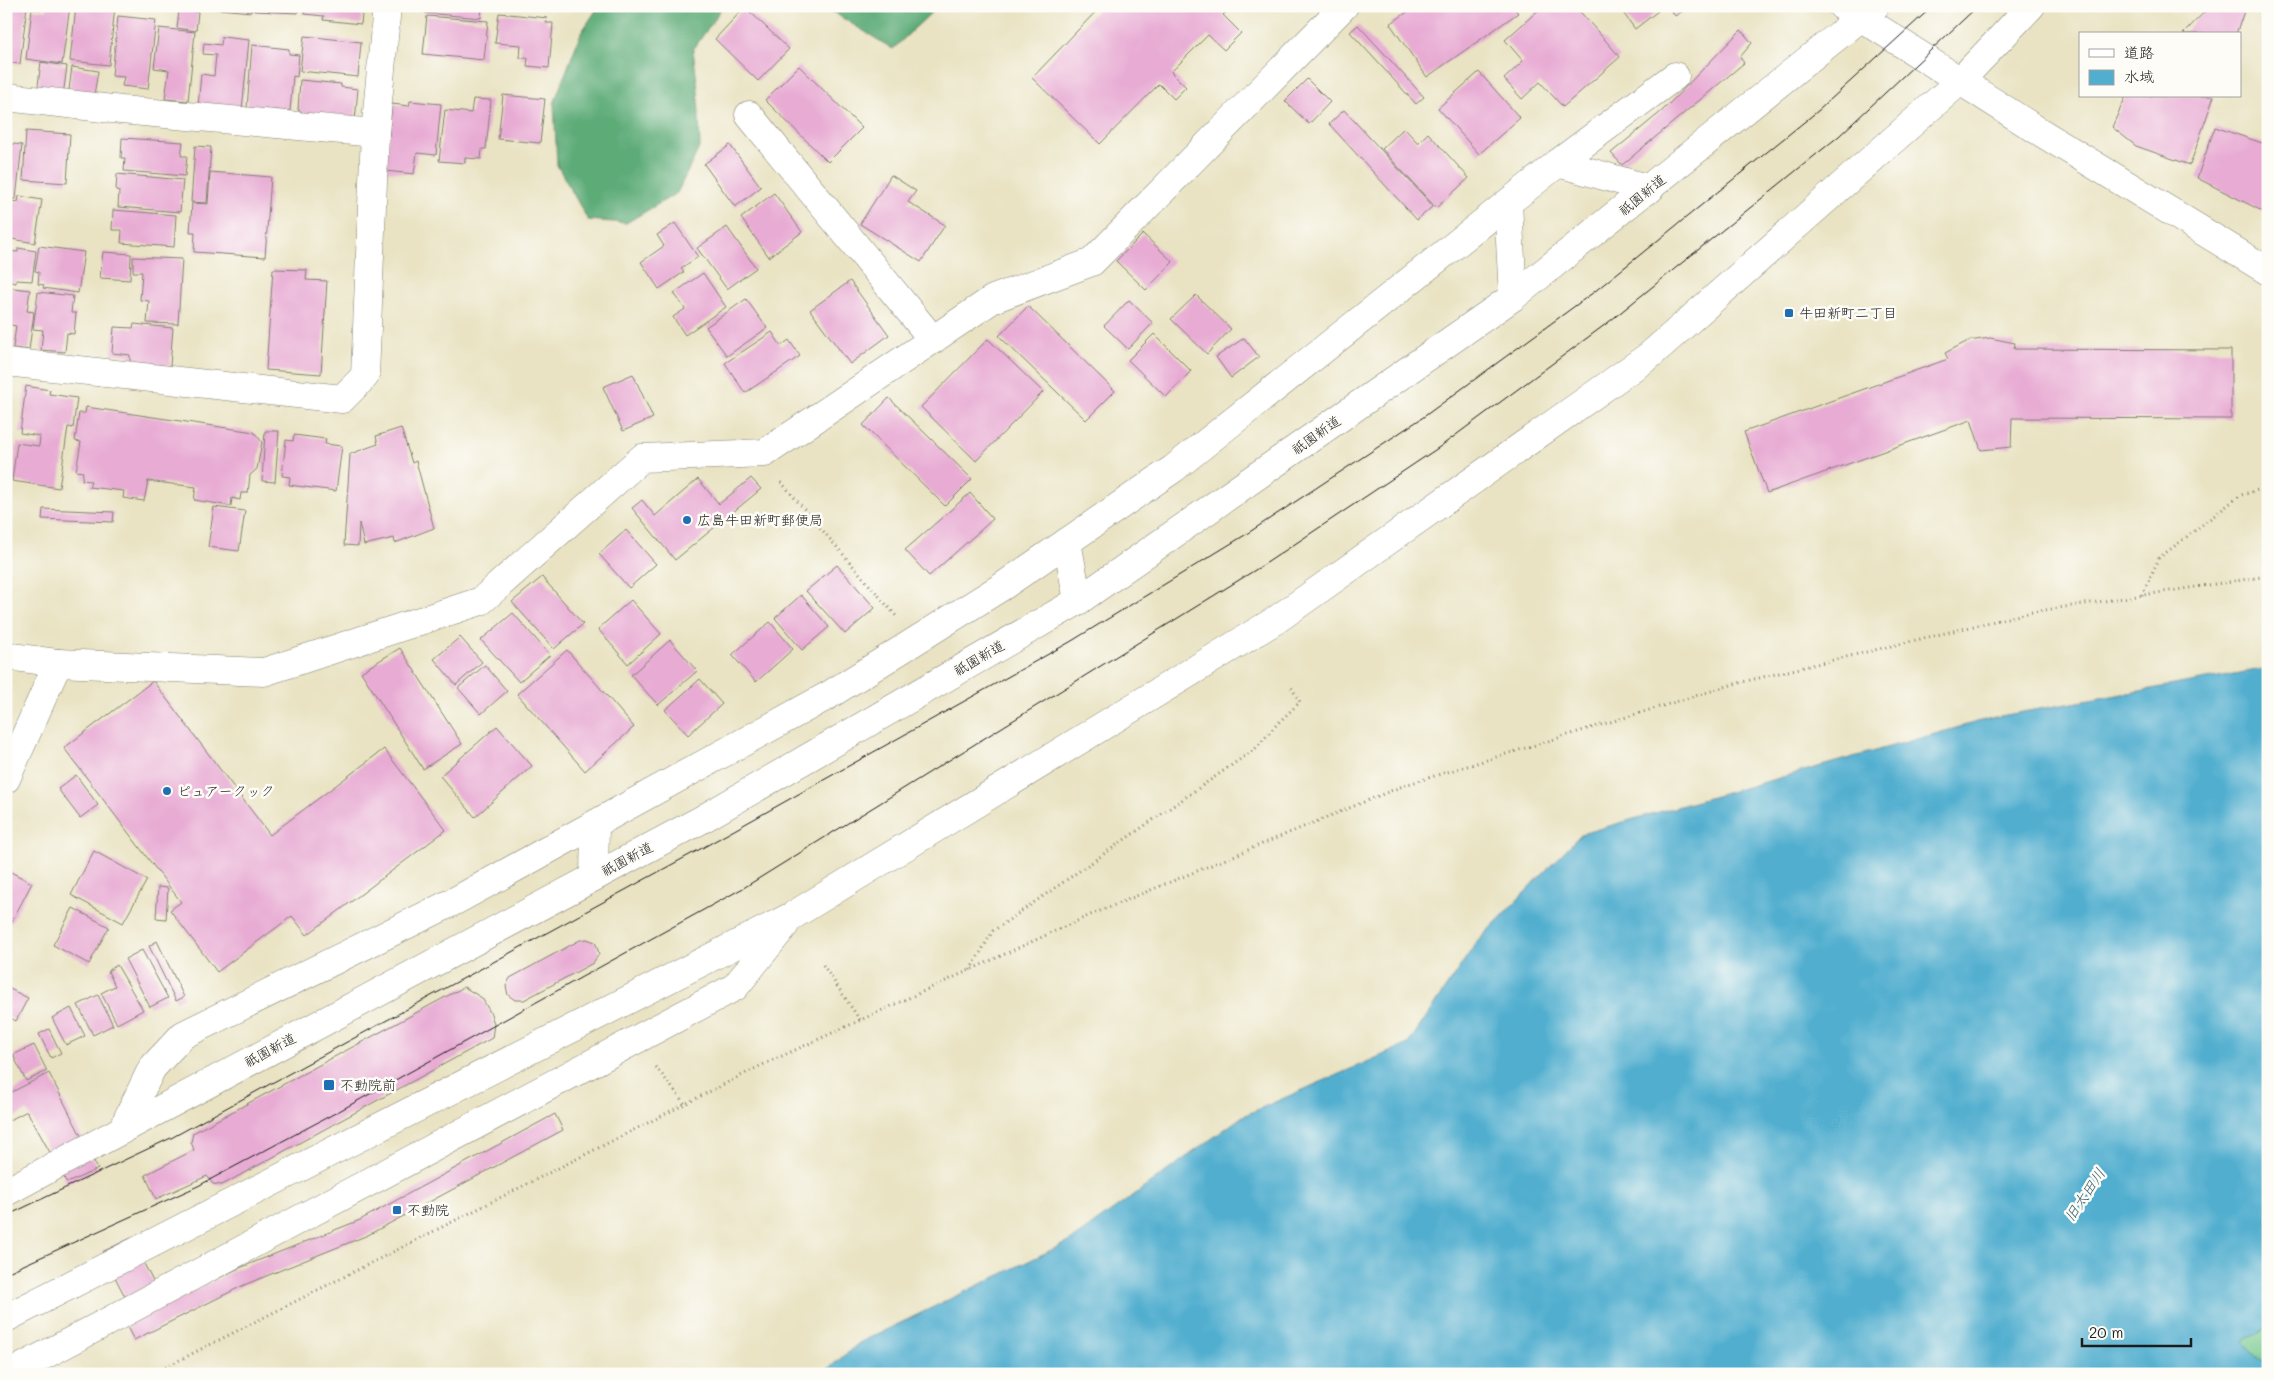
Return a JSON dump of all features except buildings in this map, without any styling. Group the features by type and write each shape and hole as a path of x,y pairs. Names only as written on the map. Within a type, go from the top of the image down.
{"main road":[{"path":"6,362 342,399 366,376 374,133 387,6"},
{"path":"6,656 58,663 264,672 481,601 642,458 765,453 993,299 1092,262 1344,6"},
{"path":"6,1318 792,916 1276,620 1650,356 1960,81 2031,6"},
{"path":"1860,10 1960,81 2268,271"},
{"name":"祇園新道","path":"6,1192 700,821 1078,601 1514,297 1650,189 1860,10"},
{"path":"122,1130 152,1068 183,1035 455,902 828,695 1004,586 1173,469 1558,163 1675,76"},
{"path":"6,97 121,110 374,133"},
{"path":"750,114 933,340"},
{"path":"1558,163 1650,189"},
{"path":"1508,203 1514,297"},
{"path":"1067,542 1078,601"},
{"path":"6,779 58,663"},
{"path":"594,877 595,825"},
{"path":"9,1374 734,987 792,916"}],"path":[{"path":"765,453 776,476 897,616"},
{"path":"2142,595 2159,558 2241,495 2268,487"},
{"path":"152,1374 760,1066 1088,916 1414,782 1734,684 2032,612 2268,576"},
{"path":"970,970 993,931 1255,749 1278,722 1300,702 1290,685"},
{"path":"823,965 860,1020"},
{"path":"651,1060 685,1104"}],"green space":[{"path":"599,6 723,6 693,50 698,90 700,146 677,193 626,223 588,220 557,165 554,103 581,33"},
{"path":"823,6 938,6 893,49"},
{"path":"2268,1326 2268,1368 2243,1342"}],"water":[{"name":"旧太田川","path":"2268,668 2268,1326 2243,1342 2268,1368 2268,1374 822,1374 859,1343 1072,1240 1243,1116 1408,1044 1476,943 1581,834 1995,717"}],"tram line":[{"path":"6,1216 173,1137 704,847 1070,642 1245,535 1422,418 1594,292 1819,110 1933,6"},
{"path":"6,1273 198,1186 341,1110 745,887 1268,562 1441,446 1610,321 1839,136 1978,6"}],"place":[{"name":"牛田新町二丁目","path":"1789,313"},
{"name":"広島牛田新町郵便局","path":"687,520"},
{"name":"ピュアークック","path":"167,791"},
{"name":"不動院前","path":"329,1085"},
{"name":"不動院","path":"397,1210"}]}
